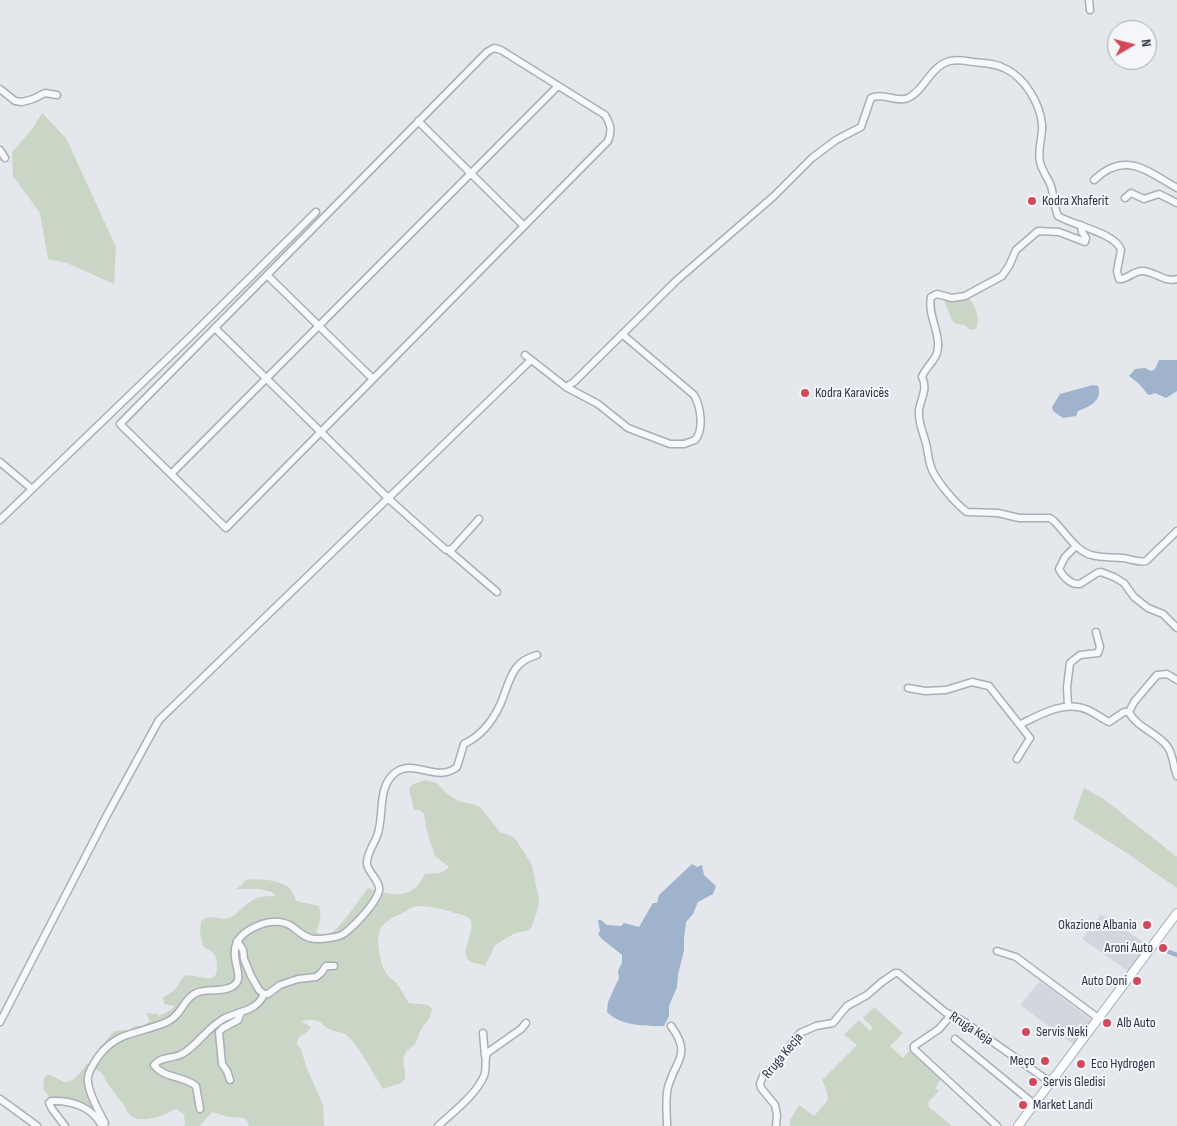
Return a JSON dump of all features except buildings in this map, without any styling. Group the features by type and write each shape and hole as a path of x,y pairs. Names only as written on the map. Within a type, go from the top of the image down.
{"main road":[{"path":"1018,1126 1177,913"}],"street":[{"path":"1089,0 1090,10"},
{"path":"494,48 501,50 558,86 605,115 610,124 611,133 608,141 226,528 120,424 487,52 494,48"},
{"path":"566,387 574,382 677,280 774,196 812,158 836,140 861,127 871,98 881,96 900,100 910,97 937,68 949,62 961,60 997,65 1015,74 1021,81 1036,103 1041,118 1040,162 1052,187 1056,213 1060,217 1114,241 1120,247 1117,271 1119,279 1124,279 1141,271 1168,280 1177,279"},
{"path":"172,474 558,86"},
{"path":"0,89 15,101 22,102 33,99 41,94 57,95"},
{"path":"418,121 524,226"},
{"path":"0,150 5,158"},
{"path":"1094,180 1103,171 1112,167 1131,165 1146,169 1177,188"},
{"path":"1125,198 1131,193 1144,199 1159,194 1177,203"},
{"path":"0,520 193,334 316,212"},
{"path":"1081,225 1082,232 1086,238 1085,242 1059,232 1038,231 1016,250 1002,276 965,296 952,298 937,294 931,297 930,313 937,346 934,359 922,377 925,389 919,414 931,467 941,483 962,509 967,512 998,513 1019,518 1050,518 1076,546 1086,554 1093,556 1122,558 1142,562 1177,531"},
{"path":"267,275 373,379"},
{"path":"215,328 388,498 497,592"},
{"path":"0,1022 107,815 159,720 388,498 528,358 566,387 598,404 628,428 660,441 677,445 695,440 699,434 700,420 697,400 622,334"},
{"path":"0,462 32,488"},
{"path":"448,550 457,544 479,519"},
{"path":"1076,546 1065,556 1059,569 1070,581 1077,585 1101,572 1114,577 1124,583 1134,597 1148,608 1163,614 1177,628"},
{"path":"1068,706 1067,687 1070,663 1080,654 1098,652 1100,649 1096,632"},
{"path":"103,1126 105,1123 92,1096 88,1078 91,1069 106,1047 125,1036 168,1021 176,1016 189,998 196,994 206,990 235,986 239,974 234,951 237,942 253,927 275,921 292,926 303,935 314,939 336,937 344,934 357,922 378,892 379,887 366,862 378,834 384,790 388,781 395,773 402,769 410,768 442,774 457,768 464,744 480,735 500,706 516,666 529,657 537,655"},
{"path":"1129,712 1134,702 1157,676 1167,674 1177,680"},
{"path":"908,688 925,691 946,690 972,682 989,686 1005,708 1021,724 1030,738 1017,759"},
{"path":"1021,724 1044,713 1068,706 1086,709 1109,722 1124,712 1129,712"},
{"path":"1129,712 1134,720 1163,741 1169,748 1177,776"},
{"path":"237,942 243,950 244,959 251,976 259,990 264,994"},
{"path":"998,951 1016,957 1098,1018"},
{"path":"264,994 268,994 278,986 292,981 316,977 326,966 334,966"},
{"name":"Rruga Keja","path":"895,972 951,1015 963,1021 1050,1082"},
{"name":"Rruga Kecja","path":"776,1126 777,1115 775,1105 761,1088 760,1084 763,1076 777,1063 800,1033 816,1026 833,1023 848,1006 867,995 895,972"},
{"path":"200,1109 197,1089 194,1084 158,1070 154,1065 158,1060 184,1053 212,1026 225,1018 252,1008 261,1000 264,994"},
{"path":"230,1080 222,1064 219,1032 222,1028 236,1022 242,1013"},
{"path":"951,1015 939,1029 914,1046 914,1049 997,1126"},
{"path":"486,1057 490,1050 521,1029 526,1023"},
{"path":"667,1126 668,1086 678,1064 681,1047 681,1041 671,1026"},
{"path":"438,1126 468,1098 484,1075 486,1057 483,1033"},
{"path":"955,1039 1034,1104"},
{"path":"0,1099 37,1126"},
{"path":"66,1126 52,1109 50,1102 73,1103 86,1108 103,1126"}],"shaded area":[{"path":"1101,914 1148,945 1130,972 1082,939"},
{"path":"1040,981 1095,1023 1077,1047 1020,1005"}],"green space":[{"path":"42,113 66,138 116,247 114,284 67,263 48,259 40,213 13,176 12,152 33,128"},
{"path":"943,298 955,301 969,298 977,313 976,329 970,330 965,325 956,324 952,320"},
{"path":"425,780 437,783 445,792 458,801 481,808 500,832 516,840 532,865 539,900 531,928 515,933 495,945 485,966 468,959 466,953 472,924 469,918 463,915 435,907 416,906 389,920 381,928 378,944 381,963 386,973 397,984 409,1003 428,1005 432,1009 429,1019 420,1032 415,1044 404,1056 405,1079 401,1083 383,1089 360,1051 344,1033 333,1031 320,1022 309,1020 301,1021 311,1027 298,1038 297,1044 301,1049 306,1066 323,1105 324,1126 249,1126 244,1118 229,1117 212,1112 200,1126 185,1126 184,1114 176,1109 145,1119 133,1117 128,1113 100,1071 95,1069 102,1054 110,1046 105,1043 115,1031 130,1030 134,1026 143,1026 150,1021 147,1013 159,1016 173,1008 175,1006 164,1004 163,998 175,989 185,976 210,978 216,974 216,958 214,954 203,946 200,934 201,921 211,917 230,918 255,899 275,896 272,892 260,889 237,889 246,880 256,879 283,884 291,890 296,901 319,906 320,919 316,932 328,935 343,921 368,888 385,893 401,894 414,889 425,874 441,872 449,867 435,856 427,832 424,814 420,810 414,810 409,788"},
{"path":"1084,788 1104,799 1177,857 1177,888 1073,819"},
{"path":"874,1007 903,1033 890,1046 903,1058 910,1050 941,1079 935,1088 939,1091 928,1102 929,1107 951,1126 790,1126 790,1120 799,1105 814,1116 828,1100 822,1080 857,1045 844,1035 859,1020 870,1031 873,1028 863,1018"},
{"path":"87,1063 92,1068 88,1073 95,1106 91,1108 53,1099 44,1091 43,1082 47,1075 66,1082 73,1080"}],"water":[{"path":"1159,360 1177,360 1177,391 1166,398 1155,393 1147,394 1129,376 1135,369 1145,368 1151,371 1155,369"},
{"path":"1093,385 1098,386 1099,396 1094,403 1078,411 1076,416 1063,418 1053,411 1052,407 1060,394"},
{"path":"692,864 697,867 702,865 704,875 716,886 713,894 698,902 693,914 686,922 684,950 677,987 669,1006 669,1016 664,1026 639,1025 618,1020 607,1012 608,1002 619,978 618,971 622,963 622,955 598,934 600,931 598,920 607,925 621,926 624,923 639,927 653,903 657,903 659,895"}],"waterway":[{"path":"1169,952 1177,955"}],"place":[{"name":"Kodra Xhaferit","path":"1032,201"},
{"name":"Kodra Karavicës","path":"805,393"},
{"name":"Okazione Albania","path":"1147,925"},
{"name":"Aroni Auto","path":"1163,948"},
{"name":"Auto Doni","path":"1137,981"},
{"name":"Alb Auto","path":"1107,1023"},
{"name":"Servis Neki","path":"1026,1032"},
{"name":"Meço","path":"1045,1061"},
{"name":"Eco Hydrogen","path":"1081,1064"},
{"name":"Servis Gledisi","path":"1033,1082"},
{"name":"Market Landi","path":"1023,1105"}]}
